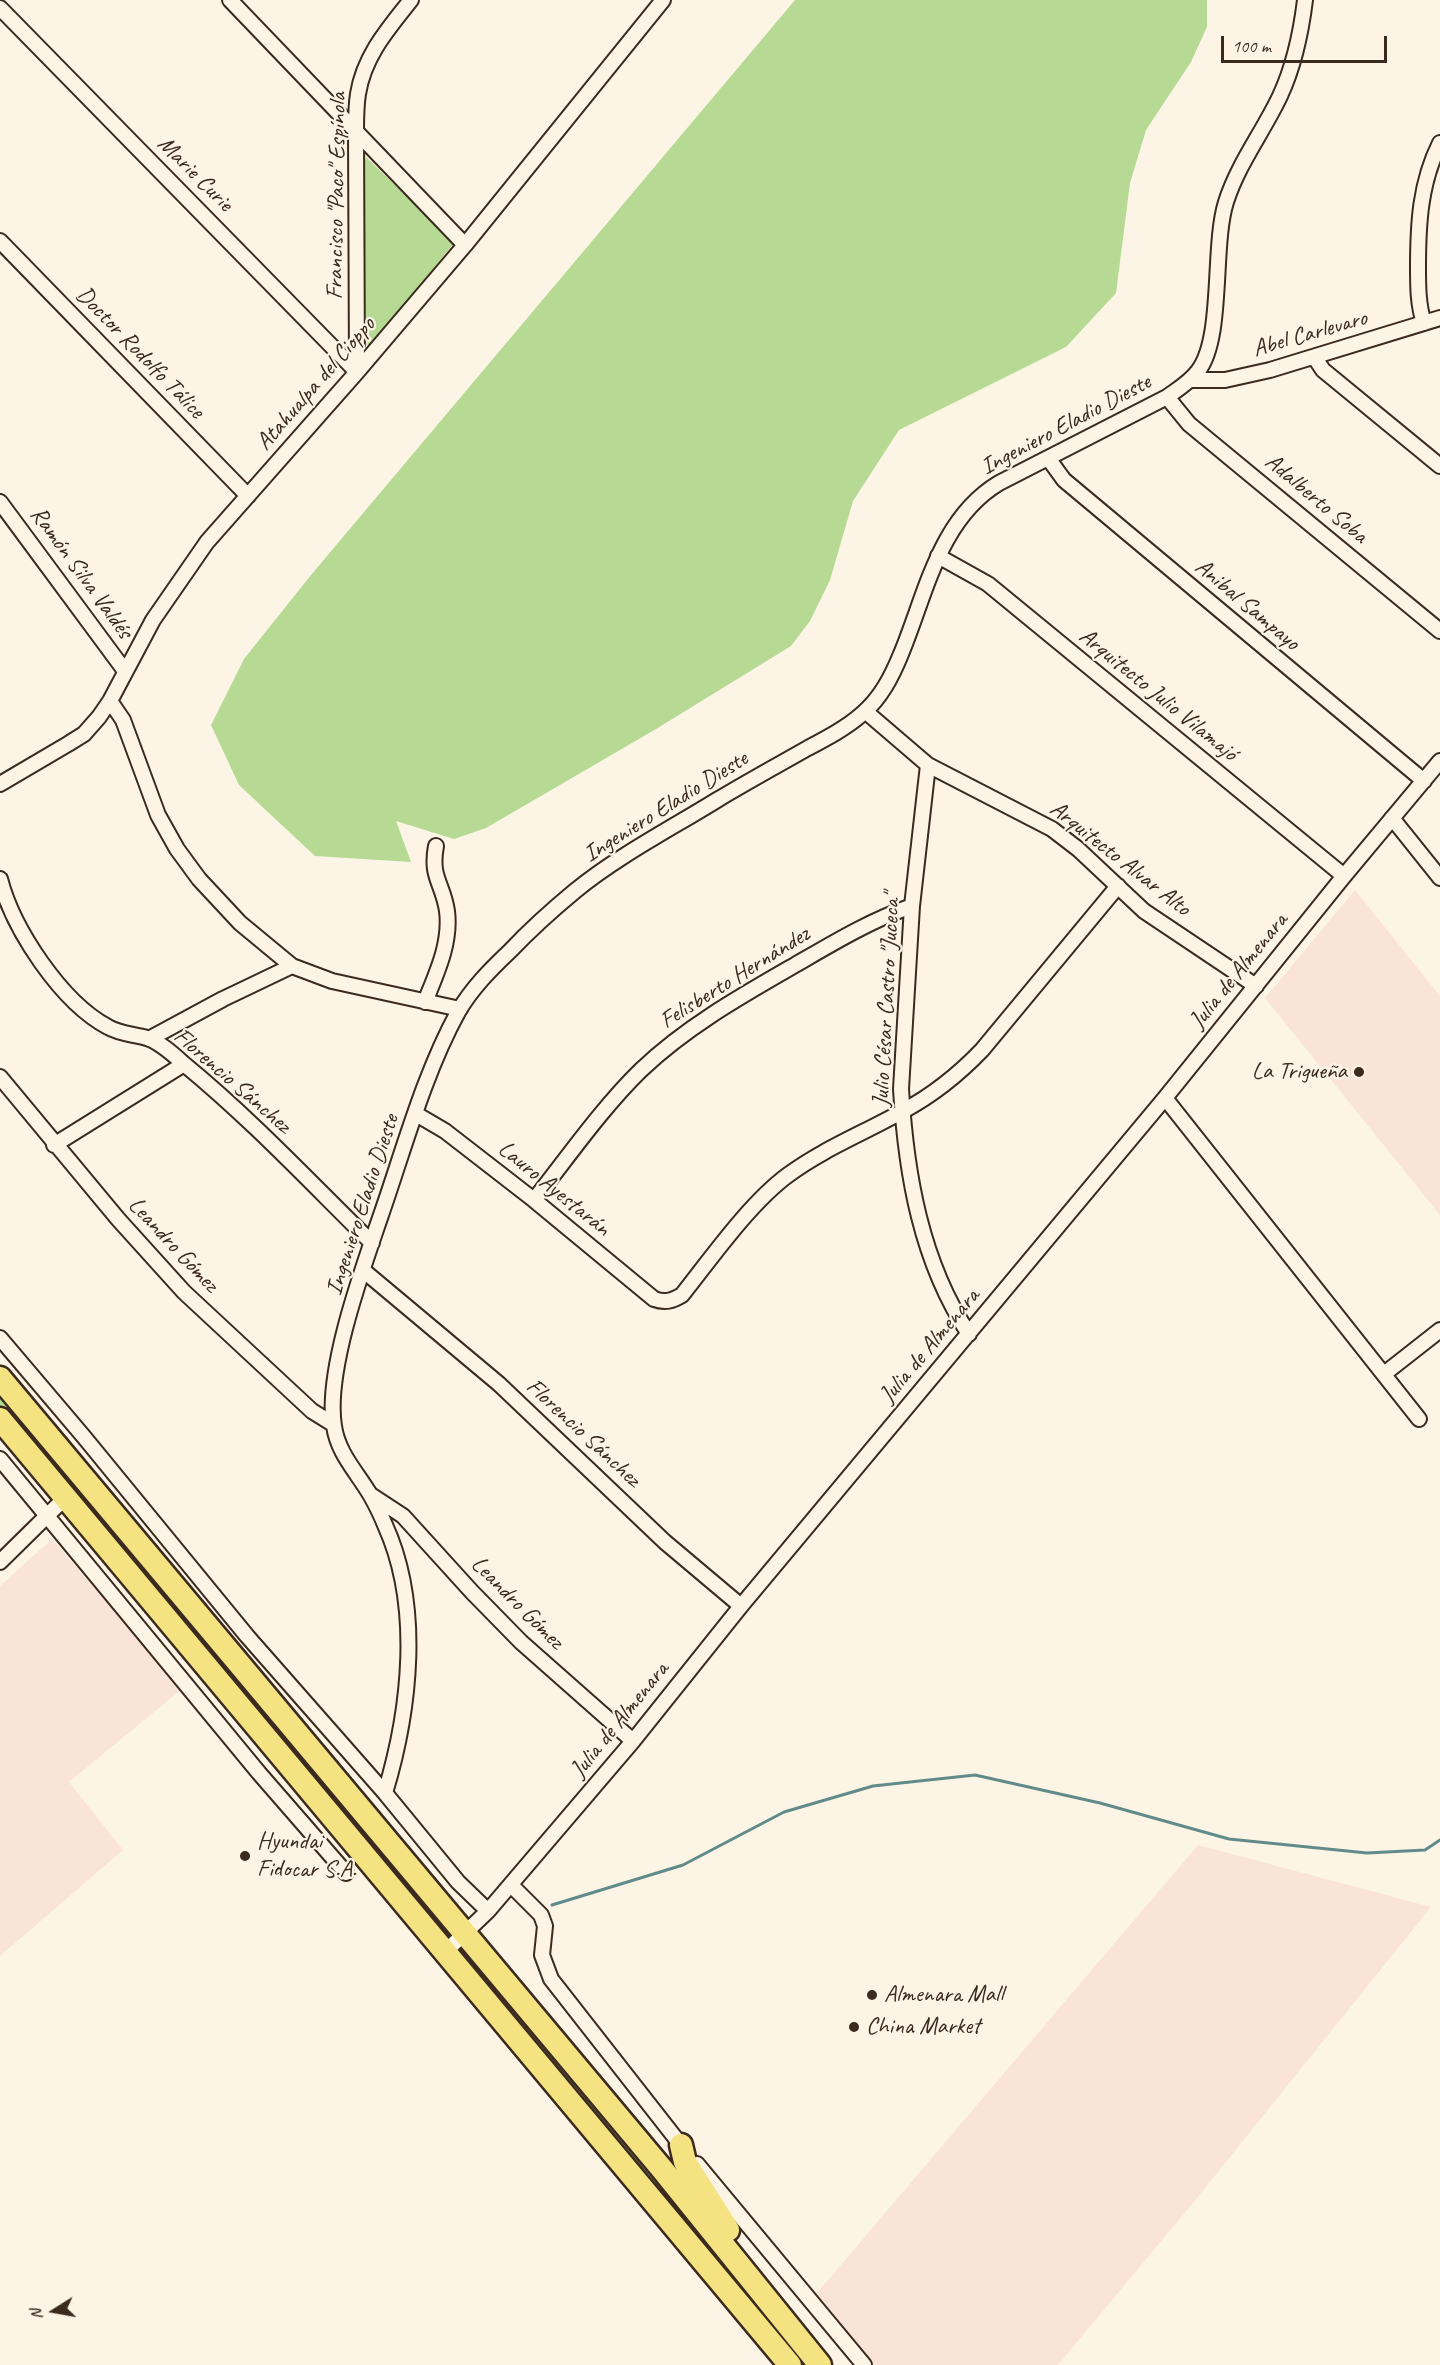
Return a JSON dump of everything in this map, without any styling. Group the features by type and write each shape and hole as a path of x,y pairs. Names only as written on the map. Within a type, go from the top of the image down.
{"highway":[{"path":"0,1378 662,2169 820,2365"},
{"path":"0,1419 790,2365"},
{"path":"681,2145 685,2162 789,2325"}],"street":[{"path":"230,0 465,245"},
{"name":"Francisco \"Paco\" Espínola","path":"357,372 356,132 358,94 364,69 379,40 411,0"},
{"name":"Atahualpa del Cioppo","path":"0,784 48,758 84,734 110,701 153,620 207,542 465,245 663,0"},
{"name":"Ingeniero Eladio Dieste","path":"385,1793 400,1723 408,1641 408,1608 404,1581 393,1544 370,1495 343,1456 333,1424 334,1391 338,1365 372,1243 447,1032 474,987 533,927 576,890 620,860 733,791 843,728 865,711 887,684 898,661 938,556 957,521 978,497 999,483 1167,398 1200,369 1210,337 1219,239 1227,200 1237,175 1290,74 1301,30 1305,0"},
{"name":"Marie Curie","path":"0,8 357,372"},
{"path":"1424,323 1419,298 1418,233 1421,198 1428,170 1440,143"},
{"name":"Doctor Rodolfo Tálice","path":"0,241 248,496"},
{"name":"Abel Carlevaro","path":"1190,380 1225,380 1315,358 1440,318"},
{"path":"1315,358 1323,370 1440,466"},
{"name":"Adalberto Soba","path":"1167,398 1189,424 1440,631"},
{"name":"Anibal Sampayo","path":"1048,458 1064,480 1424,781"},
{"name":"Ramón Silva Valdés","path":"0,502 125,671"},
{"name":"Arquitecto Julio Vilamajó","path":"938,556 988,584 1344,876"},
{"path":"110,701 123,720 158,815 177,849 226,910 292,966 332,981 460,1009"},
{"name":"Arquitecto Alvar Alto","path":"865,711 928,765 1052,829 1078,849 1144,911 1256,986"},
{"name":"Julia de Almenara","path":"445,1952 488,1911 633,1742 741,1606 1165,1098 1440,761"},
{"name":"Julio César Castro \"Juceca\"","path":"928,765 912,906 901,1089 902,1112 912,1180 929,1252 947,1298 969,1334"},
{"path":"1392,818 1440,878"},
{"path":"425,1002 448,936 447,909 433,869 435,846"},
{"name":"Florencio Sánchez","path":"0,879 11,912 26,940 70,996 85,1011 110,1028 149,1039 184,1064 238,1111 372,1243"},
{"path":"902,1112 950,1081 982,1050 1118,886"},
{"name":"Felisberto Hernández","path":"534,1200 640,1071 701,1021 763,983 888,914 912,906"},
{"path":"149,1039 223,999 292,966"},
{"path":"54,1145 184,1064"},
{"name":"Leandro Gómez","path":"0,1077 54,1145 184,1292 312,1411 333,1424"},
{"path":"1165,1098 1419,1419"},
{"name":"Lauro Ayestarán","path":"416,1114 445,1131 534,1200 654,1299 662,1302 674,1300 682,1295 763,1197 786,1176 828,1150 902,1112"},
{"name":"Florencio Sánchez","path":"364,1271 499,1384 665,1542 741,1606"},
{"path":"1384,1374 1440,1330"},
{"path":"0,1338 247,1636 385,1793 458,1882 488,1911"},
{"path":"0,1459 259,1773 346,1873"},
{"name":"Leandro Gómez","path":"370,1495 403,1516 521,1642 633,1742"},
{"path":"0,1562 65,1498"},
{"path":"511,1884 541,1915 545,1926 542,1955 551,1979 681,2145 864,2365"}],"shaded area":[{"path":"1355,890 1440,996 1440,1215 1265,998"},
{"path":"52,1539 182,1689 69,1782 123,1850 0,1956 0,1586"},
{"path":"1198,1845 1431,1907 1193,2203 1058,2365 874,2365 817,2293"}],"green space":[{"path":"795,0 1207,0 1207,27 1191,62 1146,130 1130,183 1116,293 1066,347 899,430 853,501 830,580 810,621 791,646 656,729 486,828 454,839 396,821 411,862 315,856 239,785 211,725 244,659 311,575"},
{"path":"366,157 454,243 368,349 363,282 363,168"},
{"path":"0,1389 449,1931 444,1931 333,1798 270,1732 0,1410"},
{"path":"465,1950 769,2313 805,2365 800,2365 664,2203 615,2135 465,1954"}],"waterway":[{"path":"552,1905 683,1865 784,1812 873,1786 975,1775 1100,1803 1229,1839 1367,1853 1425,1850 1440,1840"}],"place":[{"name":"La Trigueña","path":"1359,1072"},
{"name":"Hyundai Fidocar S.A.","path":"245,1856"},
{"name":"Almenara Mall","path":"872,1995"},
{"name":"China Market","path":"854,2027"}]}
